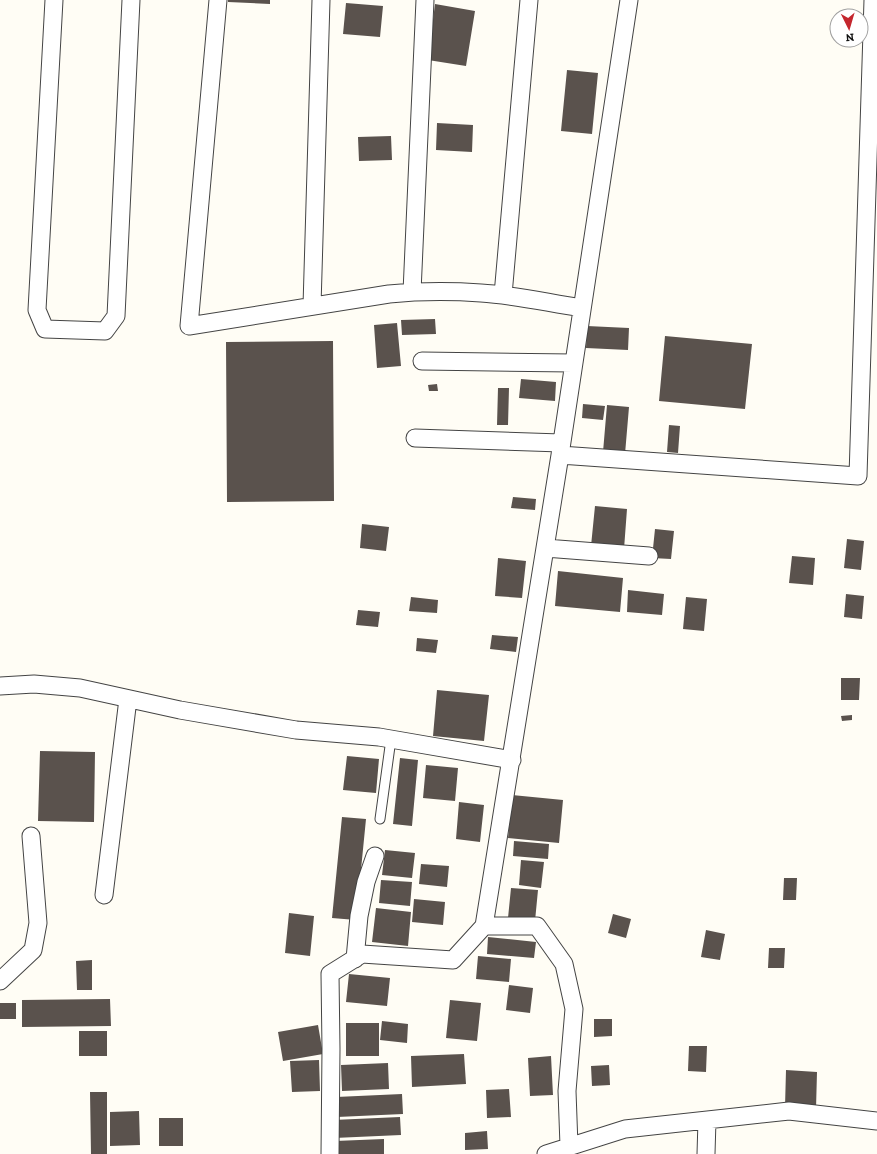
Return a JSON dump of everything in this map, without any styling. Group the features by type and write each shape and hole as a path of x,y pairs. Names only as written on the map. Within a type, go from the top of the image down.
{"street":[{"path":"54,0 37,310 45,328 105,331 116,316 131,0"},
{"path":"218,0 189,326 389,294 412,292 481,293 503,295 582,308"},
{"path":"312,306 321,0"},
{"path":"412,292 425,0"},
{"path":"503,295 529,0"},
{"path":"330,1154 330,974 362,954 453,960 484,926 512,760 629,0"},
{"path":"415,438 560,449 858,476 873,0"},
{"path":"422,361 574,363"},
{"path":"545,548 649,556"},
{"path":"0,686 34,684 80,688 180,710 296,730 391,739 512,760"},
{"path":"104,895 128,699"},
{"path":"0,981 33,950 38,923 31,836"},
{"path":"355,959 359,916 366,882 375,856"},
{"path":"484,926 537,926 564,964 574,1009 567,1091 569,1146"},
{"path":"546,1154 625,1129 789,1111 877,1120"},
{"path":"706,1154 707,1120"}],"lane":[{"path":"380,819 391,739"}],"building":[{"path":"228,0 270,0 270,4 228,2"},
{"path":"346,3 383,6 380,37 343,34"},
{"path":"435,4 475,11 466,66 428,60"},
{"path":"567,70 598,73 592,134 561,131"},
{"path":"437,123 473,125 472,152 436,150"},
{"path":"391,136 392,160 359,161 358,137"},
{"path":"435,319 436,334 402,335 401,320"},
{"path":"397,323 401,366 377,368 374,325"},
{"path":"587,326 629,328 628,350 586,348"},
{"path":"665,336 752,344 745,409 659,401"},
{"path":"333,341 334,501 227,502 226,342"},
{"path":"521,379 556,382 555,401 519,398"},
{"path":"437,384 438,391 429,391 428,385"},
{"path":"498,388 509,388 508,425 497,425"},
{"path":"583,404 605,406 603,420 582,418"},
{"path":"607,405 629,407 625,454 603,452"},
{"path":"669,425 680,426 678,453 667,452"},
{"path":"513,497 536,499 535,510 511,508"},
{"path":"595,506 627,509 624,549 591,546"},
{"path":"362,524 389,527 386,551 360,548"},
{"path":"655,529 674,531 671,559 652,558"},
{"path":"847,539 864,541 861,570 844,568"},
{"path":"792,556 815,558 813,585 789,583"},
{"path":"498,558 526,561 522,598 495,596"},
{"path":"558,571 623,578 620,612 555,606"},
{"path":"628,590 664,594 662,615 627,612"},
{"path":"846,594 864,596 862,619 844,617"},
{"path":"411,597 438,600 437,613 409,611"},
{"path":"686,597 707,599 704,631 683,629"},
{"path":"358,610 380,612 378,627 356,625"},
{"path":"492,635 518,637 516,652 490,649"},
{"path":"417,638 438,640 436,653 416,651"},
{"path":"841,678 860,678 859,700 841,700"},
{"path":"437,690 489,695 484,741 433,736"},
{"path":"852,715 852,720 842,721 841,716"},
{"path":"40,751 95,752 94,822 38,821"},
{"path":"347,756 379,759 376,793 343,790"},
{"path":"400,758 418,760 412,826 393,824"},
{"path":"426,765 458,768 455,801 423,798"},
{"path":"512,795 563,800 559,843 508,838"},
{"path":"459,802 484,805 480,842 456,839"},
{"path":"342,817 366,819 356,920 332,918"},
{"path":"514,841 549,844 548,859 513,856"},
{"path":"385,850 415,853 412,878 382,875"},
{"path":"521,860 544,862 541,888 519,885"},
{"path":"421,864 449,866 447,887 419,884"},
{"path":"784,878 797,878 796,900 783,900"},
{"path":"381,880 412,882 410,906 379,903"},
{"path":"511,888 538,890 535,921 508,918"},
{"path":"414,899 445,902 443,925 412,922"},
{"path":"376,908 411,912 408,946 372,942"},
{"path":"289,913 314,916 310,956 285,953"},
{"path":"613,914 631,919 626,938 608,933"},
{"path":"706,930 725,934 720,960 701,957"},
{"path":"488,937 536,942 534,958 487,954"},
{"path":"769,948 785,948 784,968 768,968"},
{"path":"478,956 511,959 509,982 476,979"},
{"path":"92,960 92,990 77,990 76,961"},
{"path":"349,974 390,978 387,1006 346,1002"},
{"path":"509,985 533,988 530,1013 506,1010"},
{"path":"110,999 111,1026 22,1027 22,1000"},
{"path":"450,1000 481,1003 477,1041 446,1038"},
{"path":"0,1003 16,1003 16,1019 0,1019"},
{"path":"594,1019 612,1019 612,1036 594,1037"},
{"path":"382,1021 408,1024 407,1043 380,1040"},
{"path":"346,1023 379,1023 379,1056 346,1056"},
{"path":"318,1025 323,1054 283,1061 278,1032"},
{"path":"79,1031 107,1031 107,1056 79,1056"},
{"path":"689,1046 707,1046 706,1072 688,1071"},
{"path":"464,1054 466,1084 412,1087 411,1056"},
{"path":"551,1056 553,1095 530,1096 528,1058"},
{"path":"319,1060 320,1091 292,1092 290,1061"},
{"path":"388,1063 389,1089 342,1091 341,1065"},
{"path":"609,1065 610,1085 592,1086 591,1066"},
{"path":"786,1070 817,1072 816,1109 785,1107"},
{"path":"509,1089 511,1117 487,1118 486,1090"},
{"path":"90,1092 107,1092 107,1154 91,1154"},
{"path":"402,1094 403,1114 337,1117 336,1097"},
{"path":"139,1111 140,1145 110,1146 110,1112"},
{"path":"400,1117 401,1135 334,1138 333,1120"},
{"path":"159,1118 183,1118 183,1146 159,1146"},
{"path":"487,1131 488,1149 465,1150 465,1133"},
{"path":"384,1139 384,1154 335,1154 335,1141"}]}
